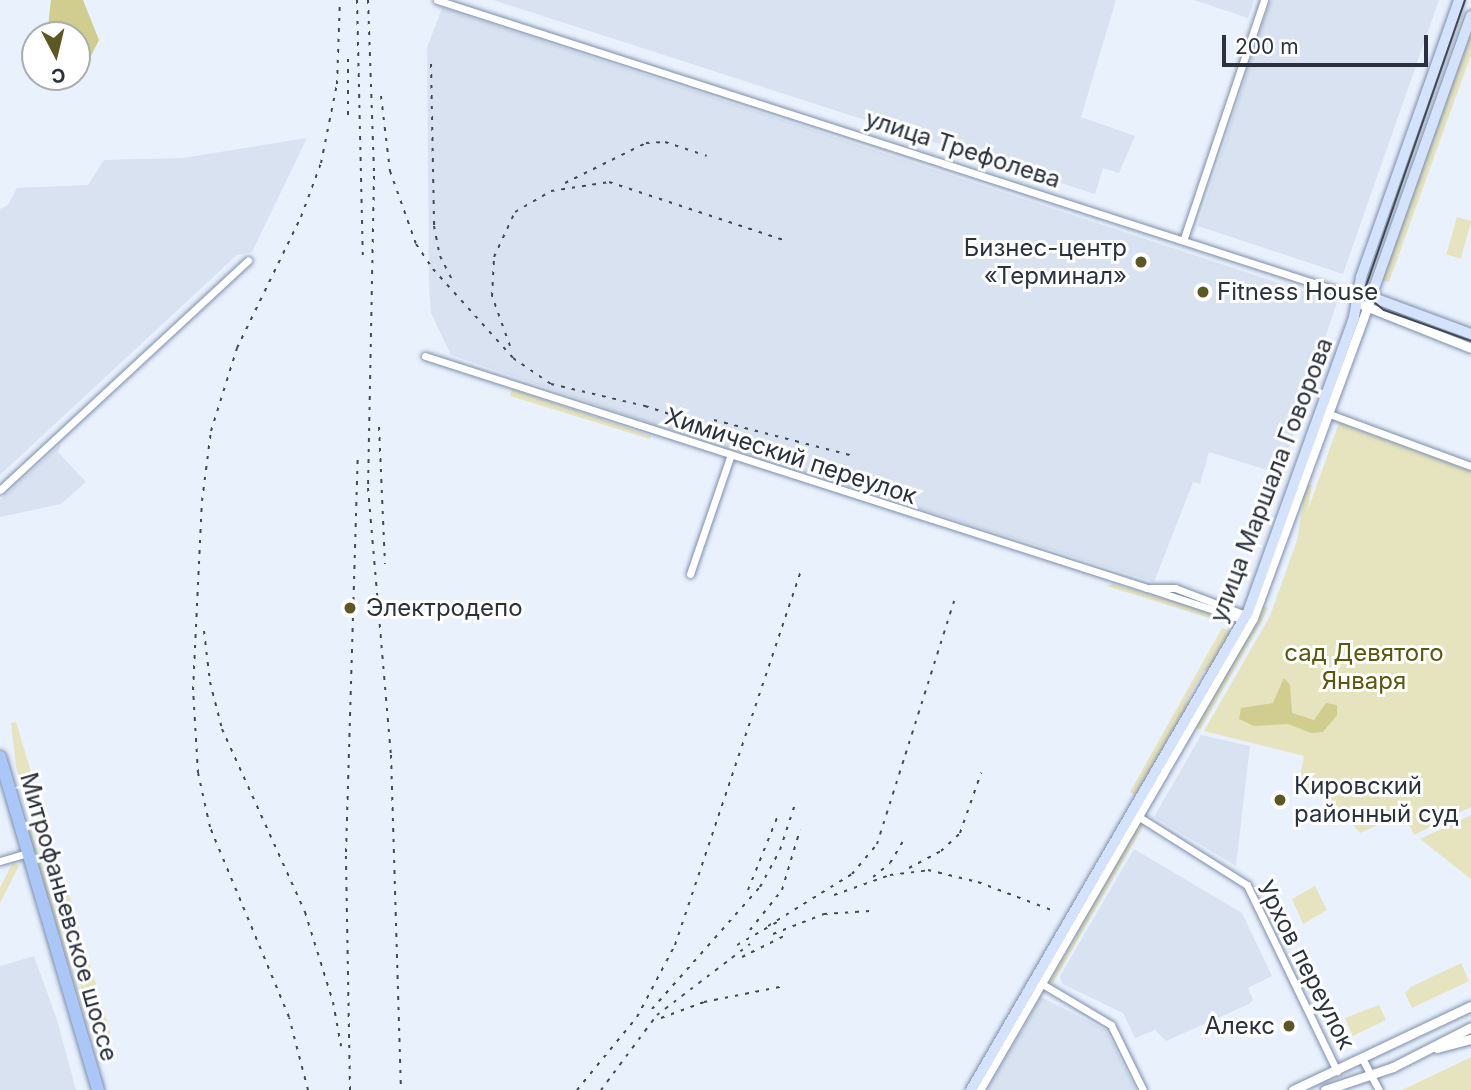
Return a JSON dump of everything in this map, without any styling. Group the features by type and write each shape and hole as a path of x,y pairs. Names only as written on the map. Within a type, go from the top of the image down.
{"main road":[{"name":"улица Маршала Говорова","path":"971,1090 1038,982 1248,617 1324,412 1357,297 1459,0"},
{"name":"улица Маршала Говорова","path":"1371,298 1471,16"},
{"path":"1371,298 1471,334"},
{"name":"Митрофаньевское шоссе","path":"0,757 98,1090"},
{"name":"Митрофаньевское шоссе","path":"0,783 91,1090"}],"street":[{"name":"улица Трефолева","path":"437,0 1032,194 1184,238 1357,297"},
{"path":"1184,238 1264,0"},
{"path":"0,490 248,260"},
{"path":"1357,297 1366,309 1471,348"},
{"name":"улица Маршала Говорова","path":"1324,412 1371,298"},
{"name":"Химический переулок","path":"425,356 730,457 1147,588 1175,588 1248,617"},
{"path":"1324,412 1471,466"},
{"path":"690,574 730,457"},
{"name":"Урхов переулок","path":"1135,814 1247,885 1337,1071"},
{"path":"0,861 21,855"},
{"path":"1038,982 1111,1025 1143,1090"},
{"name":"улица Маршала Говорова","path":"979,1090 1038,982"},
{"path":"1293,1090 1363,1060 1471,1006"},
{"path":"1325,1090 1428,1050 1471,1027"},
{"path":"1428,1050 1471,1039"},
{"path":"1363,1060 1380,1090"}],"shaded area":[{"path":"51,0 83,0 99,40 91,56 91,21 49,21"},
{"path":"493,0 1116,0 1081,117 1135,136 1119,173 1103,168 1095,194"},
{"path":"1194,0 1254,0 1248,18"},
{"path":"1270,0 1439,0 1343,274 1198,226"},
{"path":"442,8 1337,302 1280,474 1209,452 1200,484 1193,482 1154,582 703,441 451,355 431,313 429,285 427,48"},
{"path":"307,138 252,252 237,255 0,475 0,209 8,205 17,188 88,185 104,160 183,158"},
{"path":"61,444 58,452 86,482 61,504 0,517 0,500"},
{"path":"1284,678 1290,685 1292,713 1314,720 1326,703 1337,705 1337,715 1323,732 1311,733 1288,724 1254,726 1239,719 1241,708 1273,703"},
{"path":"1201,735 1250,746 1236,866 1154,817"},
{"path":"1134,849 1242,913 1272,976 1248,988 1253,1000 1249,1004 1166,1041 1155,1030 1135,1038 1123,1013 1062,984 1060,976"},
{"path":"34,956 57,1020 76,1090 0,1090 0,966"},
{"path":"1041,997 1106,1030 1136,1090 987,1090"}],"green space":[{"path":"1471,32 1471,55 1389,282 1382,280"},
{"path":"1457,217 1471,221 1461,259 1446,254"},
{"path":"512,389 651,436 650,439 510,396"},
{"name":"сад Девятого Января","path":"1339,423 1471,471 1471,807 1414,835 1403,813 1360,833 1326,793 1298,787 1304,756 1204,731 1270,616"},
{"path":"1306,484 1312,485 1292,608 1286,607"},
{"path":"1113,584 1225,616 1222,622 1107,586"},
{"path":"1263,606 1268,608 1262,621 1200,730 1195,727"},
{"path":"1222,628 1232,632 1211,671 1204,670 1187,700 1190,706 1138,796 1130,792"},
{"path":"16,722 34,782 23,786 30,813 16,767 11,723"},
{"path":"40,799 110,1031 112,1056 103,1063 32,822 37,820 32,801"},
{"path":"1471,815 1471,879 1420,839"},
{"path":"29,823 100,1064 25,825"},
{"path":"1145,823 1053,983 1050,981 1137,826"},
{"path":"13,862 19,865 0,903 0,888"},
{"path":"1315,886 1327,910 1303,924 1292,899"},
{"path":"1461,963 1469,981 1412,1008 1405,993 1411,987"},
{"path":"1379,1005 1386,1020 1353,1036 1345,1018"},
{"path":"1471,1057 1471,1090 1402,1090 1438,1073"}],"tram line":[{"path":"1465,0 1366,286 1369,298 1384,310 1471,341"}],"railway":[{"path":"308,1090 289,1017 210,827 198,773 193,690 202,501 211,431 237,348 301,217 321,163 337,84 340,0"},
{"path":"357,0 363,257"},
{"path":"368,0 374,176 368,488 391,755 401,1090"},
{"path":"348,59 348,117"},
{"path":"431,64 434,226 440,256 454,284"},
{"path":"381,96 390,171 416,244 433,269 513,358 551,384 645,406 733,435"},
{"path":"565,183 646,143 665,142 707,156"},
{"path":"510,346 492,296 494,257 515,212 551,191 609,182 786,241"},
{"path":"714,420 853,456"},
{"path":"379,427 385,564"},
{"path":"350,1090 346,852 358,457"},
{"path":"577,1090 637,1017 675,945 802,568"},
{"path":"768,926 852,874 877,844 956,595"},
{"path":"204,631 210,682 222,729 305,912 333,1002 341,1046"},
{"path":"909,868 941,851 960,833 981,773"},
{"path":"652,1009 760,887 780,850 795,804"},
{"path":"748,890 777,818"},
{"path":"750,930 782,890 800,830"},
{"path":"873,877 890,863 904,840"},
{"path":"834,895 890,875 928,870 978,882 1054,911"},
{"path":"773,934 824,914 870,911"},
{"path":"737,945 777,922"},
{"path":"742,957 786,935"},
{"path":"601,1090 657,1015 750,944"},
{"path":"661,1018 704,1002 784,986"}],"place":[{"name":"Бизнес-центр «Терминал»","path":"1141,262"},
{"name":"Fitness House","path":"1203,292"},
{"name":"Электродепо","path":"350,608"},
{"name":"Кировский районный суд","path":"1280,800"},
{"name":"Алекс","path":"1289,1026"}]}
